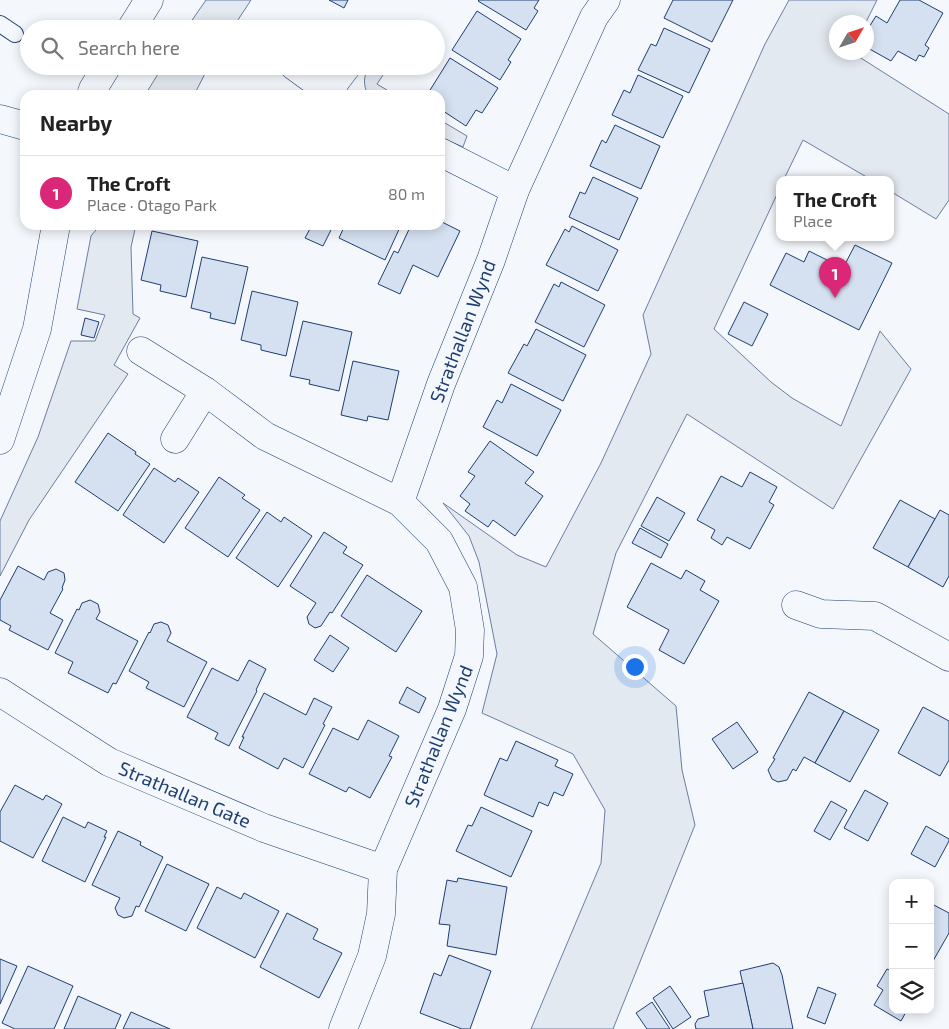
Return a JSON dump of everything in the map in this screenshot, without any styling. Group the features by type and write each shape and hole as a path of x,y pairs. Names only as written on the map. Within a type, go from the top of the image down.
{"street":[{"path":"137,20 149,0"},
{"name":"Strathallan Wynd","path":"400,502 441,384 490,260 515,190 594,17 606,0"},
{"path":"93,90 102,75"},
{"path":"306,75 327,90"},
{"path":"333,90 342,75"},
{"path":"0,119 20,125"},
{"path":"445,155 515,190"},
{"path":"0,440 36,329 55,230"},
{"name":"Strathallan Wynd","path":"141,350 205,391 265,436 400,502 439,541 463,587 470,630 469,656 452,709 383,869"},
{"path":"175,438 205,391"},
{"path":"796,605 821,614 875,616 949,657"},
{"name":"Strathallan Gate","path":"0,692 109,762 264,828 383,869"},
{"path":"343,1029 372,956 381,914 383,869"}],"lane":[{"path":"0,24 15,34"}],"shaded area":[{"path":"206,0 251,0 238,20 192,20"},
{"path":"789,0 877,0 870,15 829,15 829,60 864,60 949,114 949,200 936,219 894,193 894,176 865,176 803,140 785,176 776,176 776,197 714,329 771,382 792,398 841,426 880,331 911,369 833,509 687,414 616,553 593,634 676,706 682,770 695,825 613,1029 531,1029 601,863 605,810 573,754 482,713 497,654 479,562 469,536 443,503 517,555 546,567 601,463 651,354 643,315 765,44"},
{"path":"157,75 204,75 197,90 148,90"},
{"path":"365,75 383,75 377,84 387,90 366,90 364,80"},
{"path":"445,123 467,136 463,147 445,139"},
{"path":"96,230 135,230 131,247 133,314 140,318 114,365 128,374 29,520 0,576 0,521 38,437 71,341 95,341 105,315 77,309 91,236"}],"building":[{"path":"329,0 348,0 344,8"},
{"path":"479,0 539,0 534,8 538,11 526,30"},
{"path":"673,0 733,0 712,42 664,18"},
{"path":"900,0 919,0 943,13 925,45 929,48 924,57 919,55 916,61 898,51 891,61 874,51 874,19 876,16 887,23"},
{"path":"477,11 521,39 508,60 511,62 500,80 452,50"},
{"path":"664,28 710,49 689,93 638,70 651,44 656,46"},
{"path":"450,58 498,88 482,113 476,110 466,126 445,112 445,90 430,90 439,75 445,75 445,66"},
{"path":"638,75 683,96 663,138 612,115 624,90 630,93"},
{"path":"615,125 660,146 641,189 590,166 602,140 606,143"},
{"path":"593,177 638,198 619,240 569,217 580,192 585,194"},
{"path":"445,224 460,231 438,277 413,265 400,294 378,284 394,251 398,253 409,230 445,230"},
{"path":"572,226 618,250 598,291 546,265 565,229 569,232"},
{"path":"309,230 331,230 323,246 305,238"},
{"path":"343,230 399,230 385,260 339,238"},
{"path":"152,231 198,241 186,297 160,291 161,285 141,280"},
{"path":"855,245 892,263 859,330 770,285 786,253 804,262 809,251 843,268"},
{"path":"202,257 248,267 235,324 210,318 211,313 191,308"},
{"path":"561,282 605,305 584,347 535,322 554,284 559,287"},
{"path":"252,291 298,302 286,356 261,350 261,345 241,340"},
{"path":"744,302 768,314 752,346 728,334"},
{"path":"85,318 99,322 94,338 81,335"},
{"path":"303,321 352,332 339,391 309,384 310,380 290,376"},
{"path":"536,329 586,355 563,401 508,373 524,344 527,346"},
{"path":"353,361 399,371 388,420 368,416 367,421 341,415"},
{"path":"511,384 561,410 537,456 483,427 497,400 502,403"},
{"path":"108,433 150,464 118,511 75,482"},
{"path":"490,441 534,472 525,483 543,496 515,536 493,520 488,527 465,511 470,504 460,496 475,476 468,472"},
{"path":"154,468 175,482 178,478 199,492 164,543 123,515"},
{"path":"750,472 777,487 769,502 774,505 750,549 727,537 722,545 711,538 715,530 697,520 721,476 742,487"},
{"path":"219,477 245,495 242,498 260,510 228,557 185,528"},
{"path":"657,497 685,513 669,541 641,526"},
{"path":"900,500 935,519 908,567 873,548"},
{"path":"940,510 949,515 949,576 943,587 908,567"},
{"path":"267,512 281,522 284,517 312,536 278,587 236,558"},
{"path":"640,528 668,544 661,558 632,543"},
{"path":"324,532 347,547 343,553 363,565 332,613 330,612 321,626 315,628 309,624 307,617 316,603 290,586"},
{"path":"651,563 681,579 686,570 705,581 700,590 719,601 684,664 659,650 669,630 627,607"},
{"path":"18,566 44,580 48,572 56,569 64,573 63,589 50,613 63,620 48,650 9,630 11,626 0,620 0,600"},
{"path":"367,575 422,611 396,652 341,616"},
{"path":"90,600 98,604 100,612 96,619 138,641 116,684 113,683 108,693 68,673 73,662 55,653 77,609 79,610 82,603"},
{"path":"161,622 168,625 171,633 167,641 207,662 184,707 146,688 149,682 129,671 154,624"},
{"path":"330,635 349,648 333,672 314,660"},
{"path":"249,660 266,669 229,746 215,739 218,733 187,717 212,668 238,681"},
{"path":"407,687 426,698 419,713 399,703"},
{"path":"809,692 844,711 815,763 804,757 796,771 793,769 787,780 778,782 772,779 768,770"},
{"path":"264,693 306,715 314,698 332,707 303,768 284,758 278,769 239,748 244,737 242,737"},
{"path":"923,707 949,721 949,760 940,776 898,753"},
{"path":"844,711 879,730 850,782 815,763"},
{"path":"368,720 399,736 389,756 392,757 370,798 349,787 346,792 309,774 333,728 358,740"},
{"path":"737,722 758,752 733,769 712,739"},
{"path":"516,741 558,760 555,766 573,774 563,796 554,792 548,806 539,802 533,817 484,795 500,758 507,761"},
{"path":"15,785 43,800 46,795 62,804 33,858 0,841 0,812"},
{"path":"865,790 888,803 868,841 844,828"},
{"path":"831,801 847,810 830,840 814,831"},
{"path":"481,807 532,831 511,877 456,851 468,825 472,826"},
{"path":"63,817 85,828 88,822 107,831 85,882 42,861"},
{"path":"926,826 949,839 935,867 911,854"},
{"path":"118,831 141,842 140,845 163,857 139,907 136,906 132,916 124,918 118,915 115,908 120,898 92,885"},
{"path":"167,864 209,884 186,931 145,911"},
{"path":"458,878 507,887 496,955 447,946 450,925 439,924 447,880 457,882"},
{"path":"217,887 241,899 244,893 279,911 255,958 197,928"},
{"path":"934,905 949,913 949,933 934,959"},
{"path":"287,913 318,929 313,939 342,953 319,998 260,967"},
{"path":"449,955 491,971 470,1029 462,1029 420,1013 434,973 441,976"},
{"path":"0,959 17,966 0,1004"},
{"path":"773,963 779,967 782,975 793,1029 753,1029 740,971"},
{"path":"28,966 73,986 54,1029 15,1029 2,1023"},
{"path":"887,969 889,970 889,1014 874,1005 883,990 877,986"},
{"path":"743,983 753,1029 696,1029 695,1024 698,1019 709,1016 704,991"},
{"path":"670,986 691,1017 673,1029 653,998"},
{"path":"818,987 836,994 825,1024 807,1017"},
{"path":"78,996 121,1015 115,1029 64,1029"},
{"path":"652,1002 670,1029 647,1029 636,1013"},
{"path":"131,1012 170,1029 123,1029"},
{"path":"889,1014 905,1014 901,1021"}],"place":[{"name":"The Croft","path":"835,298"}]}
